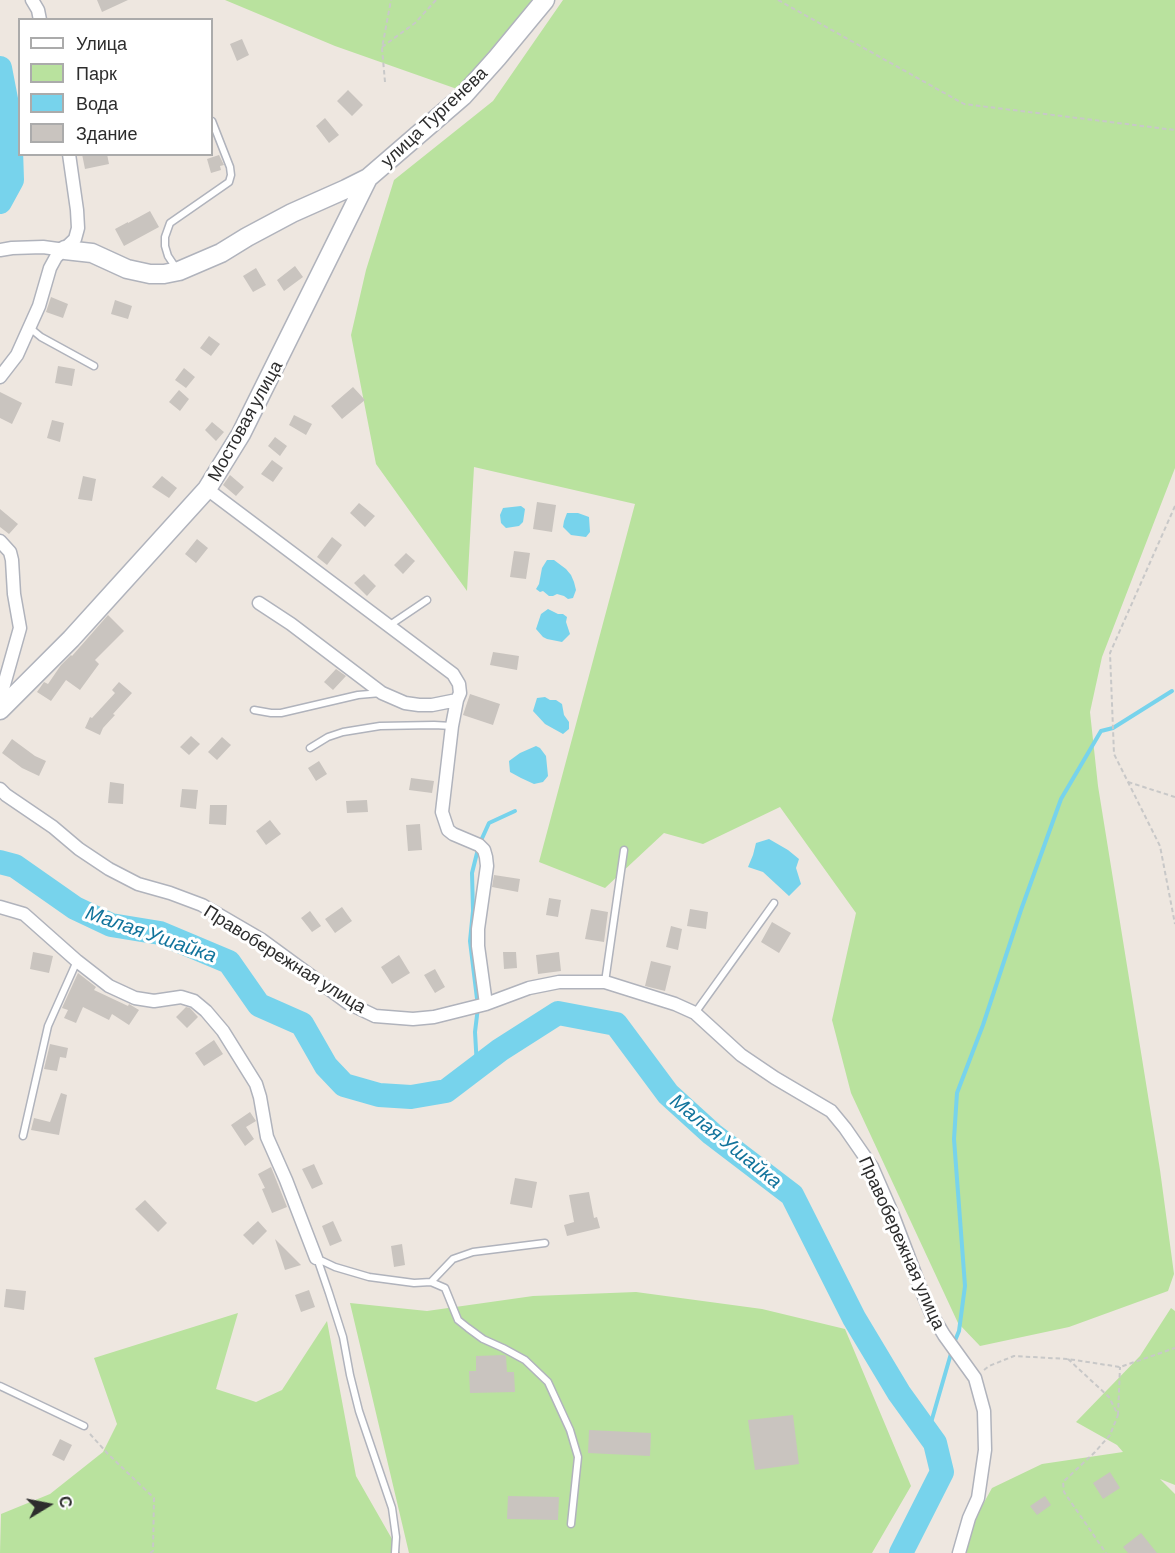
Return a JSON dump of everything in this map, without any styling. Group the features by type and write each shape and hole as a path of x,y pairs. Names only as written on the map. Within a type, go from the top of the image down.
{"street":[{"path":"32,0 40,18"},
{"name":"улица Тургенева","path":"368,178 463,96 545,0"},
{"path":"0,376 17,355 39,306 50,268 56,257 75,239 78,228 77,210 69,156"},
{"path":"6,249 43,247 92,253 127,269 150,274 164,274 179,271 221,253 292,213 368,178"},
{"name":"Мостовая улица","path":"0,710 71,639 207,489 241,434 368,178"},
{"path":"207,489 453,674 459,684 460,693 452,726 442,812 448,830 479,845 486,857 487,866 478,929 478,946 486,1004"},
{"path":"0,541 10,552 12,560 14,594 20,628 0,699"},
{"path":"259,603 291,624 382,693 405,703 419,705 457,700"},
{"name":"Правобережная улица","path":"0,789 109,869 138,884 202,905 262,940 348,1003 375,1016 413,1019 434,1017 486,1004 529,988 559,982 605,982 675,1004 695,1013 741,1055 831,1111 872,1167 932,1315 975,1378 984,1411 985,1450 978,1498 969,1518 959,1553"},
{"path":"0,907 24,914 109,986 135,998 153,1000 181,997 194,1001 206,1011 222,1031 256,1084 261,1098 267,1137 316,1258"}],"lane":[{"path":"179,271 172,264 165,246 165,237 170,223 229,182 231,175 213,124"},
{"path":"29,328 94,366"},
{"path":"390,626 427,600"},
{"path":"254,710 281,713 358,695 382,693"},
{"path":"310,748 328,737 343,732 380,726 452,726"},
{"path":"605,982 624,850"},
{"path":"695,1013 774,903"},
{"path":"23,1136 48,1026 77,961"},
{"path":"431,1282 453,1259 473,1252 545,1243"},
{"path":"316,1258 335,1267 369,1277 414,1283 431,1282 446,1288 458,1320 483,1339 525,1360 548,1382 570,1430 578,1457 571,1524"},
{"path":"316,1258 343,1338 359,1411 392,1508 396,1538 395,1553"},
{"path":"0,1386 84,1426"}],"path":[{"path":"385,82 382,48 391,0"},
{"path":"382,48 415,23 436,0"},
{"path":"778,0 964,104 1175,130"},
{"path":"1175,506 1110,652 1114,754 1160,846 1175,924"},
{"path":"1128,782 1175,797"},
{"path":"975,1378 989,1366 1014,1356 1068,1359 1120,1367 1175,1348"},
{"path":"1068,1359 1109,1397 1118,1415"},
{"path":"1106,1553 1064,1492 1063,1482 1110,1435 1118,1415 1120,1367"},
{"path":"84,1426 108,1454 154,1498 153,1551 150,1553"}],"green space":[{"path":"225,0 533,0 457,89 335,46"},
{"path":"563,0 1175,0 1175,468 1102,657 1090,712 1098,786 1160,1170 1174,1274 1168,1291 1069,1327 980,1346 958,1323 851,1093 832,1020 856,913 780,807 703,844 664,833 605,888 539,862 635,504 474,467 467,591 376,464 351,335 366,270 394,180 493,101"},
{"path":"636,1292 762,1309 845,1329 911,1486 872,1553 409,1553 350,1303 427,1311 533,1296"},
{"path":"1171,1308 1175,1311 1175,1485 1160,1479 1175,1494 1175,1553 956,1553 992,1488 1042,1464 1123,1452 1117,1445 1076,1422 1140,1356"},
{"path":"238,1313 216,1389 256,1402 282,1390 327,1321 356,1476 400,1553 0,1553 1,1514 50,1494 103,1452 117,1424 94,1358"}],"water":[{"path":"521,506 525,509 523,522 519,526 506,528 501,523 500,515 503,508"},
{"path":"567,513 578,513 589,517 590,532 586,537 571,535 563,527"},
{"path":"547,560 554,560 571,575 576,590 573,598 568,599 557,594 549,596 536,589 542,568"},
{"path":"548,609 567,617 566,622 570,634 562,642 543,637 536,629 541,614"},
{"path":"545,697 562,704 564,715 569,722 569,729 563,734 545,724 533,711 537,698"},
{"path":"536,746 546,756 548,776 543,782 534,784 510,772 509,761"},
{"path":"769,839 799,859 796,868 801,884 789,896 763,872 748,867 756,843"}],"building":[{"path":"97,0 128,0 102,12"},
{"path":"242,39 249,55 237,61 230,44"},
{"path":"348,90 363,105 352,116 337,101"},
{"path":"325,118 339,135 329,143 316,126"},
{"path":"219,155 224,165 220,166 221,170 211,173 207,159"},
{"path":"82,156 107,156 109,164 85,169"},
{"path":"150,211 159,227 124,246 115,229"},
{"path":"295,266 303,277 284,291 277,280"},
{"path":"256,268 266,285 253,292 243,276"},
{"path":"51,297 68,304 63,318 46,312"},
{"path":"115,300 132,306 128,319 111,314"},
{"path":"209,336 220,344 211,356 200,348"},
{"path":"58,366 75,369 72,386 55,383"},
{"path":"184,368 195,377 186,388 175,380"},
{"path":"353,387 365,400 342,419 331,406"},
{"path":"179,390 189,399 180,411 169,402"},
{"path":"0,392 22,403 12,424 0,418"},
{"path":"294,415 312,424 306,435 289,425"},
{"path":"52,420 64,423 60,442 47,438"},
{"path":"212,422 224,432 216,441 205,430"},
{"path":"275,437 287,446 280,456 268,446"},
{"path":"272,460 283,468 273,482 261,474"},
{"path":"230,475 244,487 236,496 223,485"},
{"path":"83,476 96,479 92,501 78,499"},
{"path":"162,476 177,488 169,498 152,487"},
{"path":"537,502 556,505 552,532 533,529"},
{"path":"359,503 375,516 365,527 350,513"},
{"path":"0,509 18,524 9,534 0,527"},
{"path":"332,537 342,545 327,565 317,557"},
{"path":"197,539 208,548 196,563 185,554"},
{"path":"514,551 530,553 526,579 510,577"},
{"path":"406,553 415,561 403,574 394,565"},
{"path":"364,574 376,586 367,596 354,583"},
{"path":"108,615 124,631 95,660 99,664 80,690 66,680 51,701 37,692 44,682 48,684 61,665 72,656"},
{"path":"493,652 519,656 517,670 490,665"},
{"path":"336,669 346,676 333,690 324,682"},
{"path":"119,682 132,693 113,714 115,715 100,735 85,728 90,717 92,718 115,693 112,690"},
{"path":"470,694 500,704 493,725 463,715"},
{"path":"191,736 200,744 189,755 180,747"},
{"path":"222,737 231,745 217,760 208,752"},
{"path":"12,739 46,761 39,776 22,768 2,753"},
{"path":"319,761 327,774 316,781 308,768"},
{"path":"411,778 434,781 432,793 409,790"},
{"path":"110,782 124,784 123,804 108,803"},
{"path":"182,789 198,790 196,809 180,807"},
{"path":"367,800 368,812 347,813 346,801"},
{"path":"210,805 227,805 226,825 209,824"},
{"path":"270,820 281,834 266,845 256,831"},
{"path":"420,824 422,850 408,851 406,825"},
{"path":"494,875 520,879 518,892 492,887"},
{"path":"549,898 561,900 558,917 546,915"},
{"path":"342,907 352,921 335,933 325,919"},
{"path":"591,909 608,912 604,942 585,939"},
{"path":"690,909 708,912 706,929 687,926"},
{"path":"310,911 321,926 312,932 301,918"},
{"path":"772,922 791,933 779,953 761,942"},
{"path":"671,926 682,929 678,950 666,947"},
{"path":"33,952 53,956 49,973 30,969"},
{"path":"503,952 516,952 517,968 504,969"},
{"path":"559,952 561,971 538,974 536,955"},
{"path":"399,955 410,973 392,984 381,967"},
{"path":"651,961 671,966 665,991 645,986"},
{"path":"435,969 445,987 435,993 424,975"},
{"path":"78,973 96,987 94,990 139,1010 129,1025 112,1014 109,1020 83,1007 76,1023 64,1018 68,1010 62,1008"},
{"path":"186,1007 198,1017 187,1028 176,1017"},
{"path":"214,1040 223,1054 204,1066 195,1053"},
{"path":"50,1044 68,1048 66,1058 60,1057 57,1071 44,1069"},
{"path":"61,1093 67,1095 59,1135 31,1130 34,1118 50,1122"},
{"path":"250,1112 256,1121 246,1127 254,1139 245,1146 231,1125"},
{"path":"314,1164 323,1184 312,1189 302,1169"},
{"path":"271,1167 287,1207 272,1213 262,1189 265,1188 258,1174"},
{"path":"515,1178 537,1182 532,1208 510,1204"},
{"path":"589,1192 594,1218 597,1217 600,1228 567,1236 564,1225 574,1222 569,1195"},
{"path":"145,1200 167,1223 158,1232 135,1209"},
{"path":"258,1221 267,1231 253,1245 243,1235"},
{"path":"333,1221 342,1241 330,1246 322,1226"},
{"path":"275,1239 301,1265 285,1270"},
{"path":"402,1244 405,1265 394,1267 391,1246"},
{"path":"6,1289 26,1291 24,1310 4,1307"},
{"path":"309,1290 315,1307 301,1312 295,1295"},
{"path":"504,1355 507,1372 514,1372 515,1392 470,1393 469,1371 476,1371 476,1356"},
{"path":"793,1415 799,1464 755,1470 748,1420"},
{"path":"589,1430 651,1433 650,1456 588,1453"},
{"path":"60,1439 72,1445 64,1461 52,1455"},
{"path":"1110,1472 1120,1488 1103,1499 1093,1483"},
{"path":"508,1496 559,1497 558,1520 507,1519"},
{"path":"1045,1496 1051,1505 1037,1515 1030,1506"},
{"path":"1141,1533 1157,1553 1128,1553 1123,1547"}],"waterway":[{"path":"0,68 10,120 12,180 0,202"},
{"path":"954,1343 959,1331 965,1286 954,1139 957,1093 983,1025 1061,799 1101,731 1113,728 1172,691"},
{"path":"477,1067 475,1032 478,1007 470,941 473,911 472,873 479,845 489,823 515,811"},
{"name":"Малая Ушайка","path":"0,862 15,866 75,908 111,925 160,933 229,962 259,1005 302,1024 326,1066 344,1085 379,1095 411,1097 446,1091 500,1050 558,1013 616,1024 668,1094 712,1134 792,1195 854,1318 899,1393 935,1443 942,1472 901,1553"},
{"path":"928,1433 952,1350"}]}
